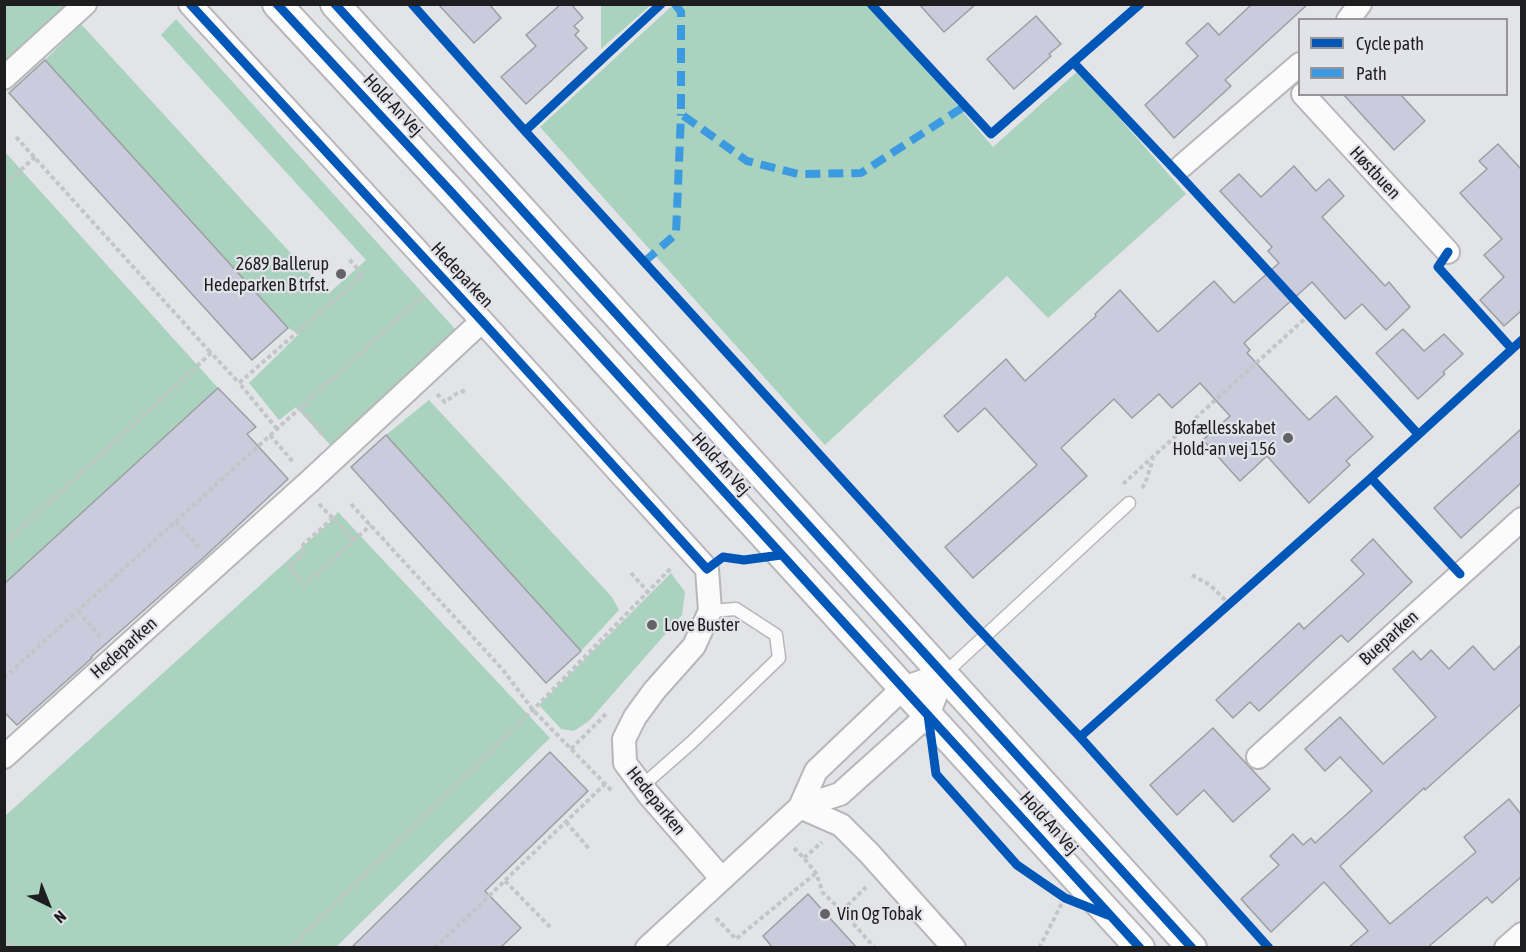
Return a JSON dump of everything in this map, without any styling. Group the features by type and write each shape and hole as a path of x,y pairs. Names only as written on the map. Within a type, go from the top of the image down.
{"street":[{"path":"4,78 85,4"},
{"name":"Hedeparken","path":"190,4 707,569 710,611 694,646 654,691 635,717 624,739 625,764 722,879"},
{"name":"Hold-An Vej","path":"277,4 1140,948"},
{"name":"Hold-An Vej","path":"335,4 1192,948"},
{"path":"1350,18 1360,4"},
{"path":"1182,166 1295,77"},
{"name":"Høstbuen","path":"1305,96 1448,252"},
{"name":"Hedeparken","path":"4,757 310,481 482,321"},
{"name":"Bueparken","path":"1258,757 1521,519"},
{"path":"647,948 800,807 816,771 903,688 944,674"},
{"path":"800,807 840,794 928,716 944,674"},
{"path":"800,807 841,825 954,948"},
{"path":"1506,948 1521,934"}],"lane":[{"path":"944,674 1129,503"},
{"path":"642,786 692,742 779,658 776,635 736,609 710,611"}],"path":[{"path":"16,137 239,383 277,429"},
{"path":"4,186 35,157"},
{"path":"239,383 363,275 349,259"},
{"path":"4,678 442,278"},
{"path":"1301,307 1317,324"},
{"path":"1118,489 1309,315"},
{"path":"4,544 211,353"},
{"path":"441,398 445,402 466,390"},
{"path":"300,408 340,453"},
{"path":"270,435 310,481"},
{"path":"1129,503 1145,484 1153,458"},
{"path":"351,504 503,670 533,710 613,793"},
{"path":"354,540 334,519 303,545 303,554 289,566 304,585 371,525"},
{"path":"176,521 191,537"},
{"path":"290,948 533,710 690,549"},
{"path":"631,573 648,592"},
{"path":"1192,575 1210,585 1229,604"},
{"path":"1220,612 1238,596"},
{"path":"78,611 93,628"},
{"path":"571,749 614,706"},
{"path":"435,948 605,784"},
{"path":"566,822 590,850"},
{"path":"804,858 816,873 823,893 875,948"},
{"path":"716,918 736,939 816,873"},
{"path":"505,880 551,927"},
{"path":"842,911 862,891"},
{"path":"1056,892 1065,898 1112,916"},
{"path":"1039,948 1065,898"},
{"path":"4,937 14,948"}],"green space":[{"path":"8,4 71,5 5,64 4,8"},
{"path":"601,4 651,5 601,49"},
{"path":"673,5 872,5 993,147 1078,71 1186,194 1048,318 1007,276 825,445 540,127"},
{"path":"176,19 455,329 331,446 296,407 279,420 249,383 299,334 288,328 45,60 81,24 328,294 366,260 161,35"},
{"path":"5,152 218,388 5,584"},
{"path":"429,400 612,597 619,610 581,651 386,435"},
{"path":"338,512 550,738 336,947 5,947 5,816 330,522"},
{"path":"671,573 685,592 682,615 589,721 574,731 561,729 539,705"}],"building":[{"path":"438,4 489,4 501,18 474,43"},
{"path":"561,4 571,4 583,18 574,26 579,31 575,35 587,48 526,104 501,77 536,46 526,35"},
{"path":"919,4 976,4 944,32"},
{"path":"1252,4 1308,4 1225,80 1231,86 1174,138 1145,105 1198,56 1186,43 1208,23 1219,35"},
{"path":"1036,16 1061,44 1014,89 987,59"},
{"path":"45,60 288,328 252,360 9,93"},
{"path":"1345,96 1402,96 1425,121 1394,150"},
{"path":"1498,144 1521,169 1521,311 1504,326 1480,300 1504,277 1484,255 1502,239 1460,193 1487,169 1479,161"},
{"path":"1294,166 1316,191 1329,179 1344,196 1322,217 1385,286 1389,282 1410,307 1386,330 1362,304 1345,319 1312,282 1244,343 1250,350 1247,353 1309,420 1336,396 1373,437 1346,461 1350,465 1309,503 1267,456 1240,481 1203,440 1230,416 1200,383 1172,408 1159,394 1132,418 1114,399 1061,448 1087,476 973,578 945,547 1037,465 985,408 958,432 944,416 1006,359 1025,381 1096,316 1095,314 1120,290 1158,332 1214,281 1234,303 1279,263 1268,251 1272,247 1220,191 1239,174 1261,197"},
{"path":"1403,329 1424,351 1444,334 1463,354 1418,399 1376,353"},
{"path":"218,388 256,427 247,434 288,479 17,725 4,712 4,584"},
{"path":"1521,429 1521,483 1461,538 1434,508"},
{"path":"386,435 581,651 546,683 351,467"},
{"path":"1373,539 1412,582 1348,642 1341,635 1259,711 1250,702 1233,718 1216,700 1299,623 1304,629 1364,574 1351,560"},
{"path":"1521,645 1521,704 1425,790 1424,788 1340,866 1390,924 1476,852 1464,837 1509,799 1521,814 1521,877 1492,903 1487,897 1427,948 1348,948 1368,931 1324,882 1271,932 1241,899 1279,865 1270,856 1293,834 1303,845 1311,838 1315,843 1372,791 1340,757 1325,771 1305,749 1340,717 1383,764 1436,717 1393,669 1413,651 1421,660 1431,650 1449,669 1473,646 1494,670"},
{"path":"1213,728 1270,789 1233,822 1204,790 1177,815 1150,785"},
{"path":"550,752 588,791 485,891 521,928 500,948 351,948"},
{"path":"808,894 857,948 773,948 763,936"}],"marked path":[{"path":"675,4 681,12 681,114 747,161 798,174 861,173 965,106"},
{"path":"644,262 676,234 681,114"}],"cycle path":[{"path":"190,4 707,569 723,557 744,560 781,555"},
{"path":"277,4 1140,948"},
{"path":"335,4 1192,948"},
{"path":"412,4 970,620 1080,737 1269,948"},
{"path":"525,131 661,4"},
{"path":"871,4 991,134 1140,4"},
{"path":"1073,62 1418,434"},
{"path":"1448,252 1438,267 1512,349"},
{"path":"1080,737 1522,340"},
{"path":"1371,478 1460,574"},
{"path":"928,715 936,774 1017,865 1065,898 1108,915"}],"place":[{"name":"2689 Ballerup Hedeparken B trfst.","path":"341,274"},
{"name":"Bofællesskabet Hold-an vej 156","path":"1288,438"},
{"name":"Love Buster","path":"652,625"},
{"name":"Vin Og Tobak","path":"825,914"}]}
